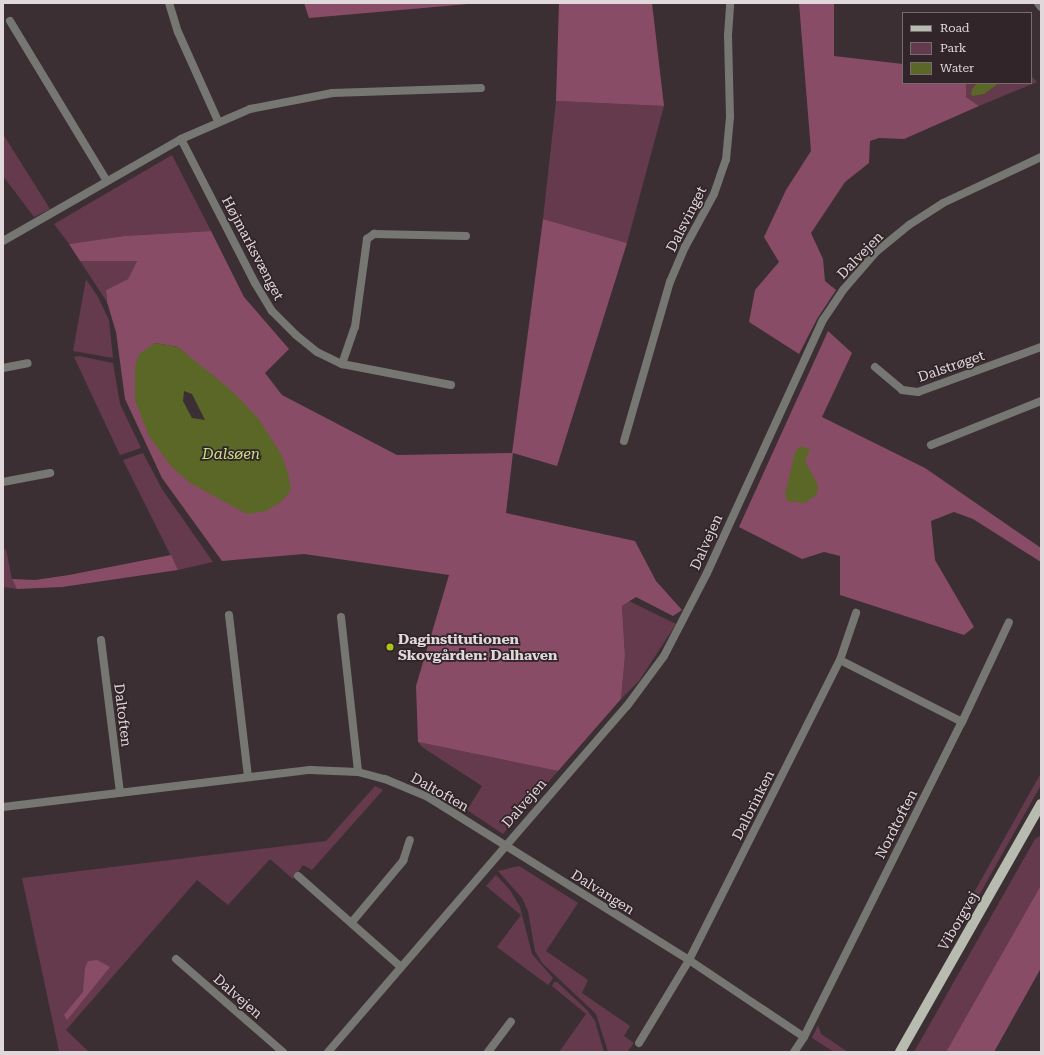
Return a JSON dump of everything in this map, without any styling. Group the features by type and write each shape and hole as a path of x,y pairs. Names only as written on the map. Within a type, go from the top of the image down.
{"main road":[{"name":"Viborgvej","path":"900,1052 1041,804"}],"street":[{"path":"168,3 178,32 218,121"},
{"name":"Dalsvinget","path":"624,441 670,282 685,247 714,194 726,160 730,117 728,35 730,3"},
{"path":"1038,3 1041,7"},
{"path":"10,21 107,181"},
{"path":"3,241 181,139 218,121 250,109 332,94 481,88"},
{"name":"Højmarksvænget","path":"181,139 255,283 272,311 296,335 317,352 342,364 451,385"},
{"name":"Dalvejen","path":"328,1052 504,846 627,706 664,656 707,572 823,320 844,289 876,252 909,225 943,202 1041,157"},
{"path":"342,364 355,327 367,238 374,234 466,236"},
{"name":"Dalstrøget","path":"875,367 902,390 918,392 1041,347"},
{"path":"3,368 28,363"},
{"path":"931,445 1041,401"},
{"path":"3,482 50,473"},
{"name":"Dalbrinken","path":"689,960 840,660 856,613"},
{"path":"229,615 248,777"},
{"path":"341,617 358,772"},
{"name":"Nordtoften","path":"804,1037 962,722 1009,622"},
{"name":"Daltoften","path":"101,640 120,793"},
{"path":"840,660 962,722"},
{"name":"Daltoften","path":"3,807 310,770 358,772 391,781 428,797 504,846"},
{"path":"352,922 403,861 410,840"},
{"name":"Dalvangen","path":"504,846 689,960 804,1037"},
{"path":"298,876 352,922 401,967"},
{"name":"Dalvejen","path":"176,959 283,1052"},
{"path":"639,1043 689,960"},
{"path":"488,1052 511,1022"},
{"path":"794,1052 804,1037"}],"green space":[{"path":"1032,77 1037,82 979,106 966,97 966,84 1032,84"},
{"path":"556,101 664,106 627,243 543,219"},
{"path":"3,134 50,209 34,217 3,176"},
{"path":"172,155 211,231 124,236 69,244 54,224"},
{"path":"80,261 137,261 128,279 106,290 107,302"},
{"path":"86,279 98,297 109,320 113,358 73,351"},
{"path":"79,356 113,363 120,404 141,448 120,455 74,357"},
{"path":"143,453 162,489 213,562 178,570 123,460"},
{"path":"6,549 12,579 17,589 3,587 3,550"},
{"path":"629,601 676,624 639,681 621,699 625,656 622,606"},
{"path":"418,742 558,771 503,834 467,810 482,786 422,747"},
{"path":"1041,773 1041,785 959,931 954,928"},
{"path":"375,786 383,790 312,870 303,865 293,879 270,859 228,905 197,880 66,1030 89,1052 57,1052 59,1051 22,878 326,841"},
{"path":"1040,836 1041,885 946,1052 914,1052 1035,839"},
{"path":"519,866 578,903 546,951 588,980 582,993 630,1026 624,1036 634,1043 627,1052 608,1052 596,1014 542,963 535,951 528,911 522,898 498,871"},
{"path":"496,875 510,890 520,907 532,954 553,978 548,985 497,947 521,915 486,886"},
{"path":"554,982 557,982 587,1010 595,1021 604,1052 559,1052 586,1014 552,986"},
{"path":"818,1025 821,1034 848,1052 834,1052 812,1038"}],"shaded area":[{"path":"304,3 480,3 309,18"},
{"path":"559,3 652,3 664,106 556,101"},
{"path":"799,3 834,3 834,56 902,64 902,84 966,84 966,97 979,106 904,139 879,138 870,141 869,163 845,182 811,233 823,259 825,281 836,290 817,319 799,354 749,322 755,290 779,262 764,237 786,190 811,151"},
{"path":"543,219 627,243 557,466 513,453 506,513 635,541 656,581 682,610 673,616 636,597 622,606 625,656 621,699 558,771 418,742 416,686 449,575 304,554 222,561 162,478 125,399 116,332 107,302 106,290 128,279 137,261 80,261 69,244 124,236 211,231 244,297 289,349 265,373 282,395 397,455 512,453","holes":["154,343 178,347 203,369 247,514 231,503"]},
{"path":"828,331 852,353 822,417 925,468 1041,548 1041,562 973,519 954,512 931,521 935,560 974,627 964,635 840,595 840,556 824,552 802,559 739,527"},
{"path":"171,555 178,570 62,587 17,589 12,579 35,580 69,575"},
{"path":"1041,885 1041,968 994,1052 946,1052"},
{"path":"97,960 110,967 67,1020 64,1015 83,992 85,968 88,961"}],"water":[{"path":"976,84 998,84 984,94 973,96 971,94 972,89"},
{"name":"Dalsøen","path":"155,343 178,347 232,391 258,418 281,454 288,473 291,490 281,502 266,511 247,514 190,483 170,465 149,436 135,400 135,367 139,354","holes":["184,391 192,394 205,420 192,418 183,401"]},
{"path":"800,446 810,449 805,461 818,485 817,494 805,503 787,501 785,494 795,452"}],"place":[{"name":"Daginstitutionen Skovgården: Dalhaven","path":"390,647"}]}
